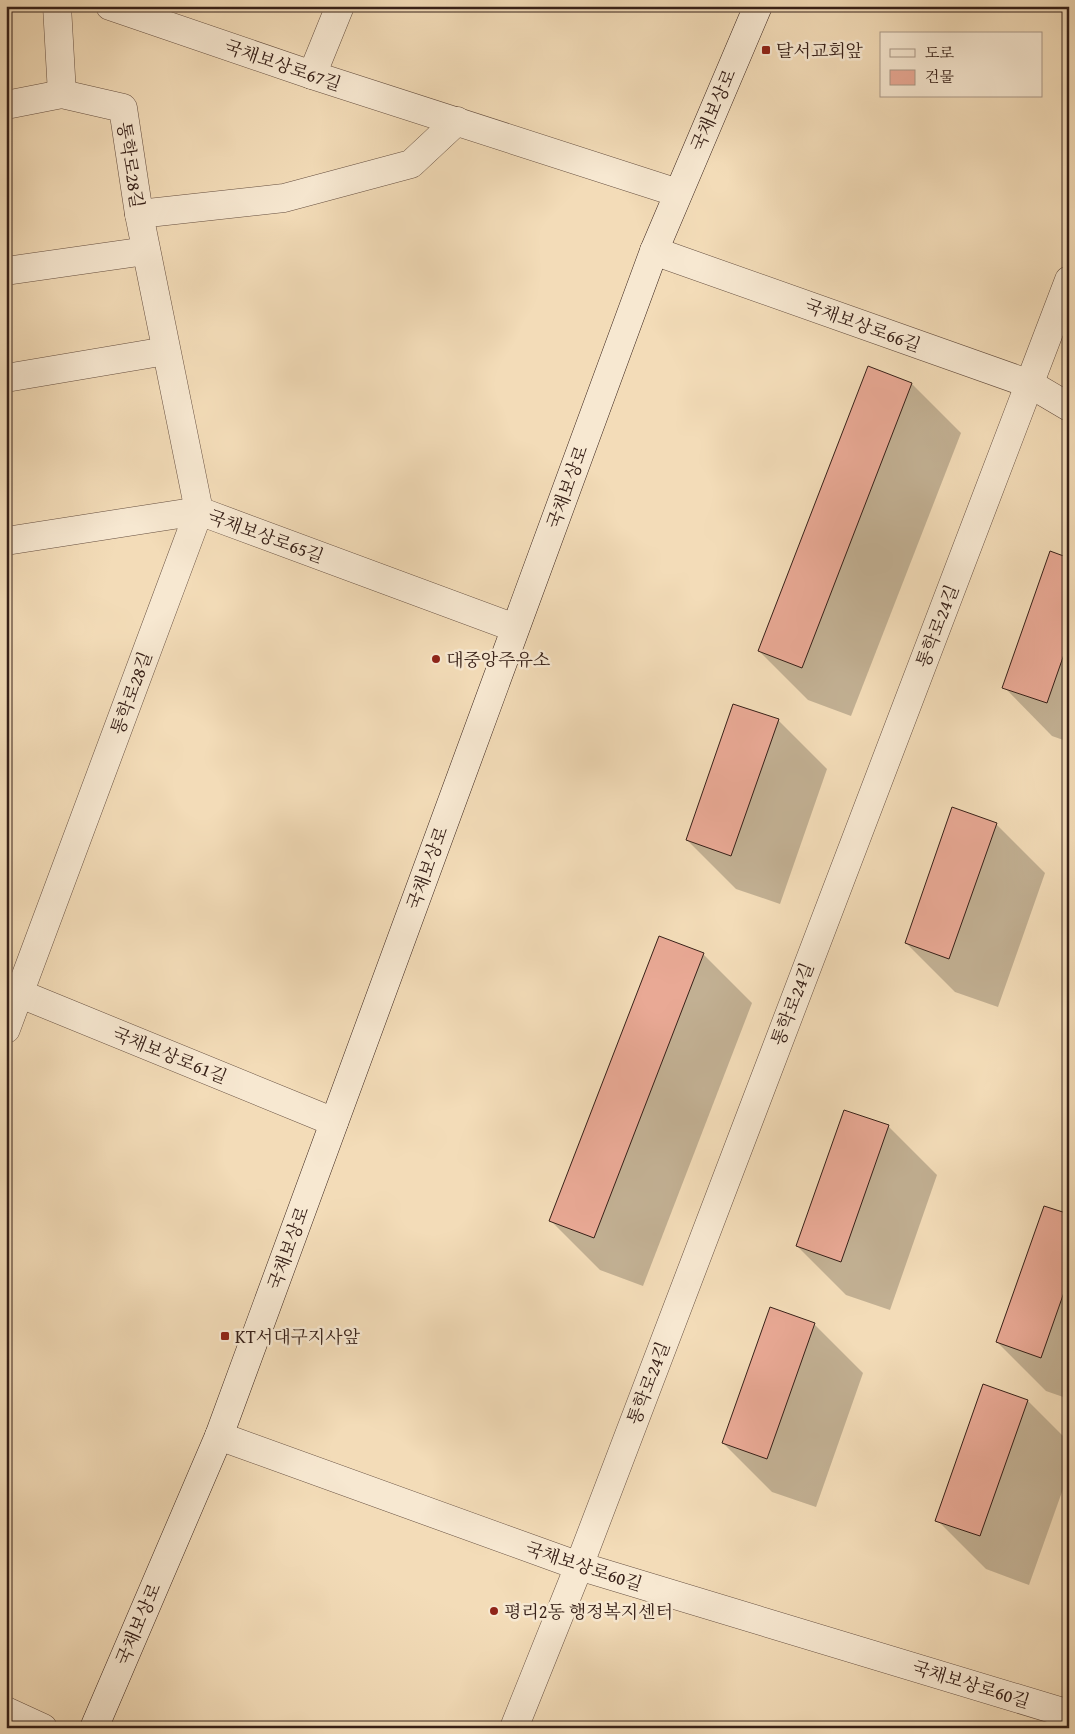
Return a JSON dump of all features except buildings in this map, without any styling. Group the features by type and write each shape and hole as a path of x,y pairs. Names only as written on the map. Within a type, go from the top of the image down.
{"street":[{"path":"57,6 62,94"},
{"name":"국채보상로67길","path":"110,6 312,75 678,193"},
{"path":"312,75 340,6"},
{"name":"국채보상로","path":"94,1728 219,1436 654,251 758,6"},
{"name":"통학로28길","path":"6,105 62,94 123,108 138,214 199,511 13,991 6,1029"},
{"path":"138,214 284,198 411,164 456,122"},
{"path":"6,272 146,251"},
{"name":"국채보상로66길","path":"654,251 1030,384 1069,407"},
{"name":"통학로24길","path":"514,1728 579,1566 1069,280"},
{"path":"6,378 166,351"},
{"name":"국채보상로65길","path":"6,541 199,511 515,628"},
{"name":"국채보상로61길","path":"13,991 334,1122"},
{"name":"국채보상로60길","path":"219,1436 579,1566 1069,1714"},
{"path":"6,1711 43,1728"}],"place":[{"name":"달서교회앞","path":"766,50"},
{"name":"대중앙주유소","path":"436,659"},
{"name":"KT서대구지사앞","path":"225,1336"},
{"name":"평리2동 행정복지센터","path":"494,1611"}]}
